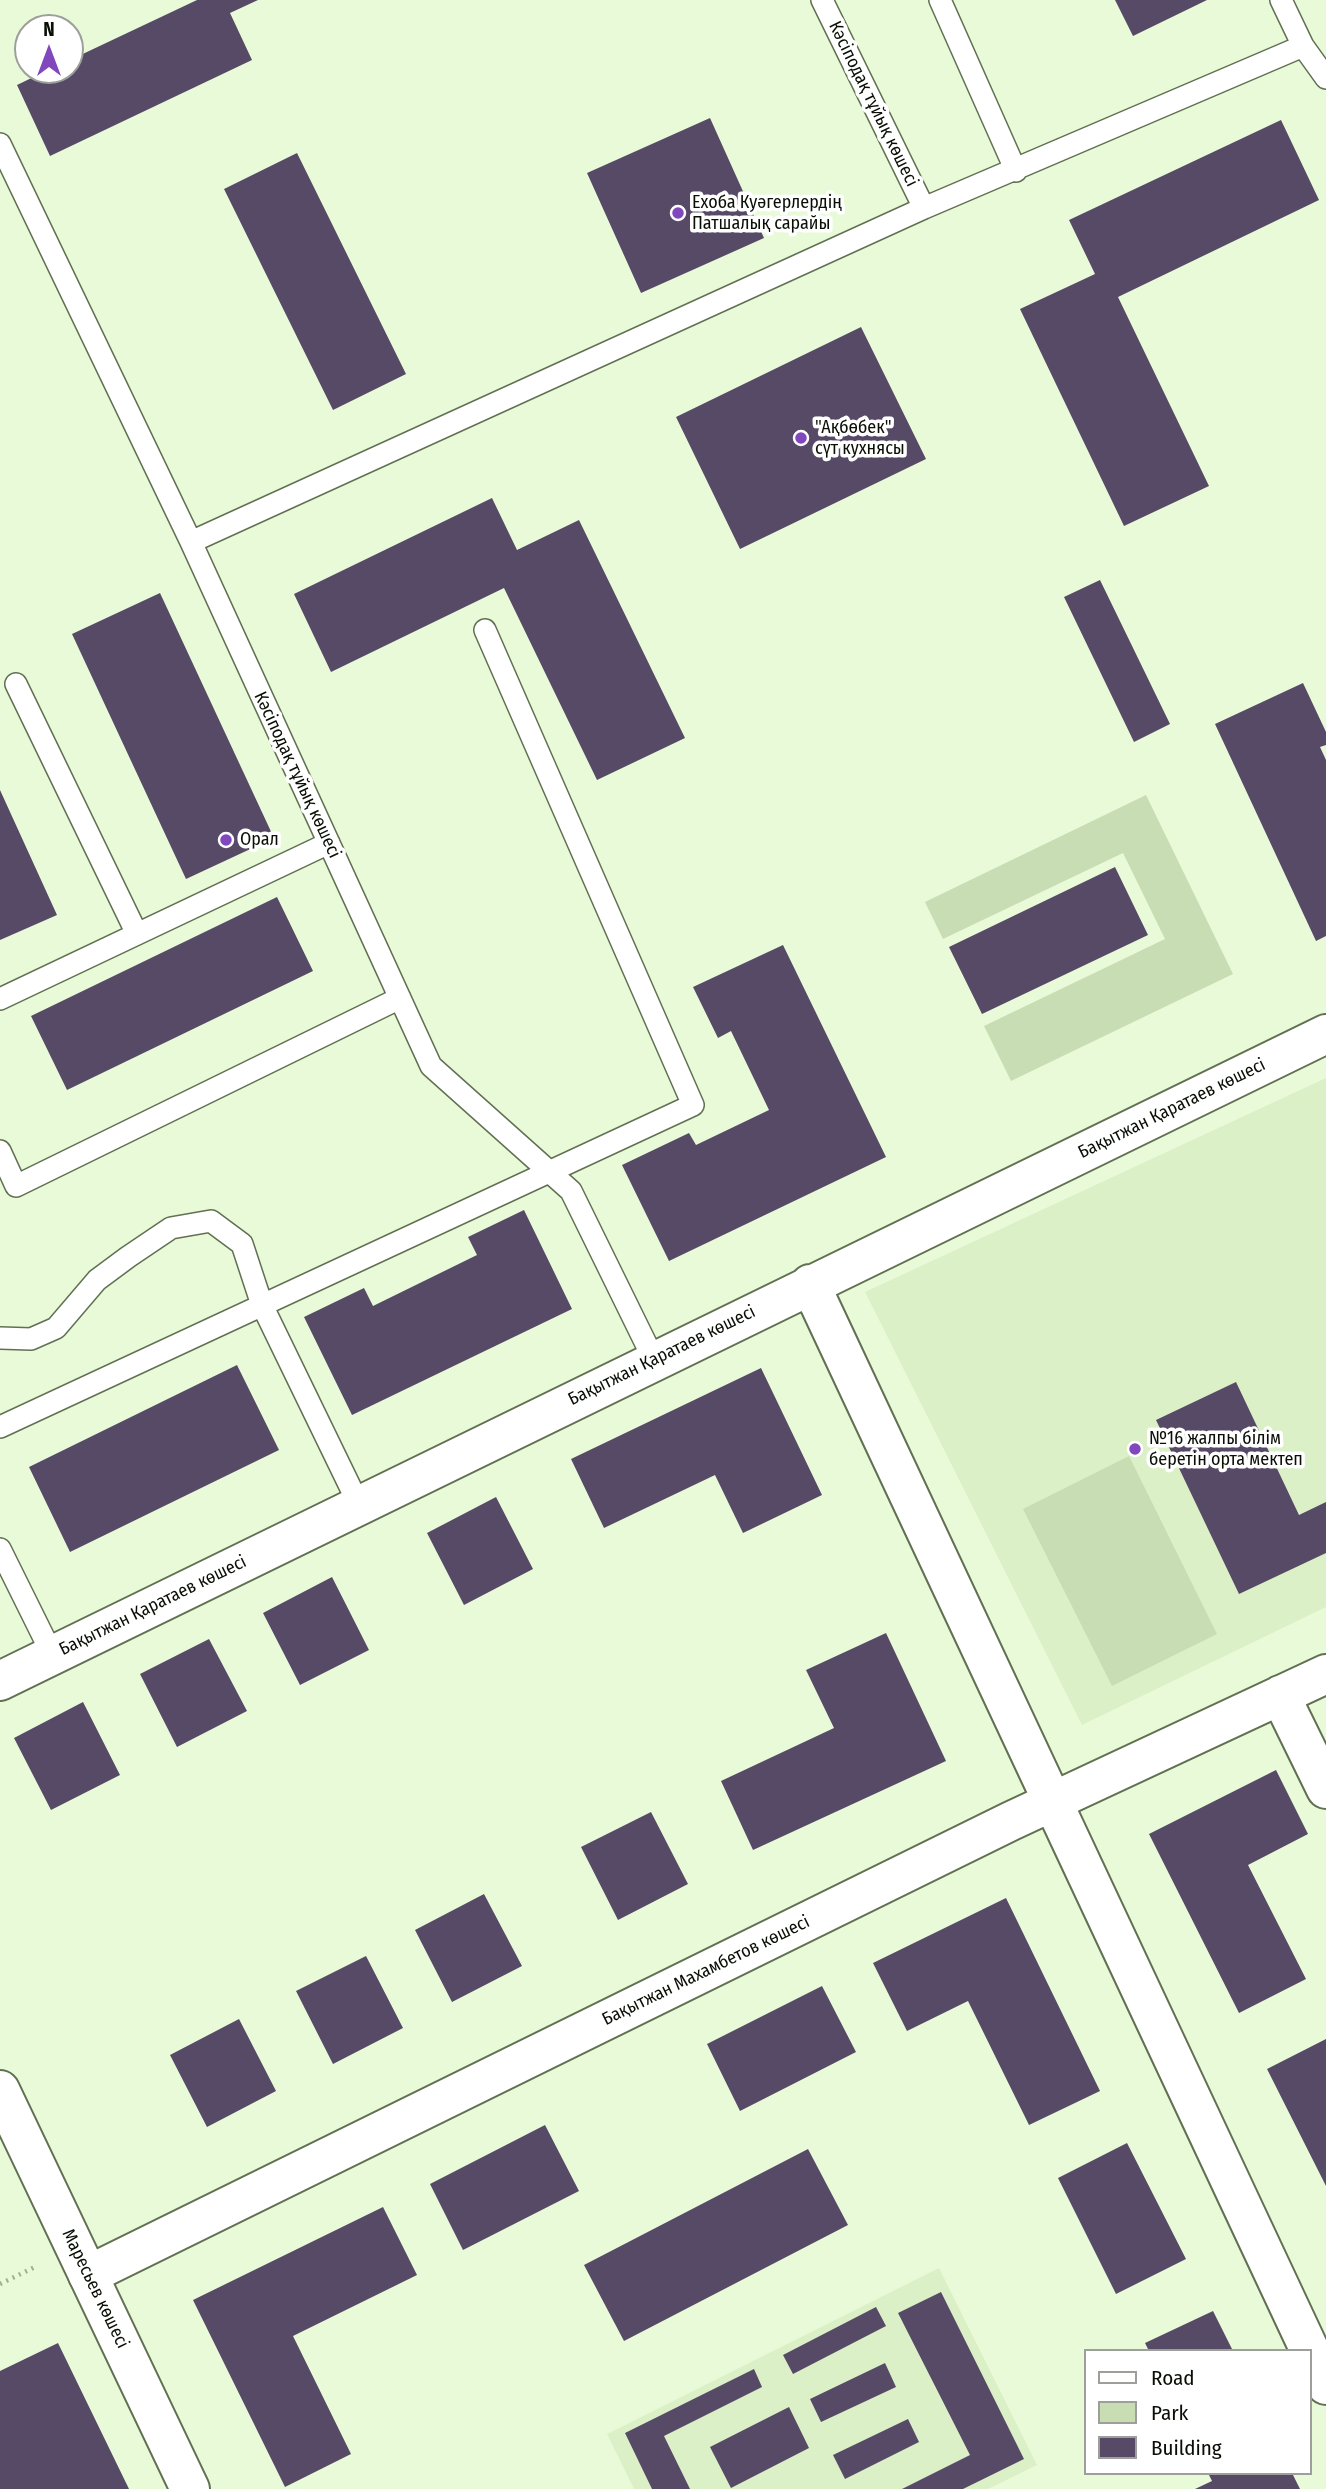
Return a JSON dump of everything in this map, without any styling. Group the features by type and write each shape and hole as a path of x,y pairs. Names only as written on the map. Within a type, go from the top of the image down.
{"street":[{"name":"Бақытжан Қаратаев көшесі","path":"0,1681 1326,1034"},
{"path":"810,1284 1309,2349"},
{"name":"Бақытжан Махамбетов көшесі","path":"88,2275 1052,1801 1326,1674"},
{"path":"1280,1695 1326,1789"},
{"name":"Маресьев көшесі","path":"4,2109 88,2275 190,2489"},
{"path":"1312,2355 1326,2385"}],"lane":[{"name":"Кәсіподақ тұйық көшесі","path":"822,0 924,208"},
{"path":"940,0 1016,171"},
{"path":"1281,0 1303,46 1326,78"},
{"path":"191,542 924,208 1016,171 1303,46"},
{"name":"Кәсіподақ тұйық көшесі","path":"0,144 191,542 431,1066 571,1191 654,1360"},
{"path":"0,1427 693,1105 485,630"},
{"path":"16,684 137,934"},
{"path":"0,999 329,843"},
{"path":"0,1151 16,1186 400,998"},
{"path":"0,1338 31,1339 55,1328 97,1280 128,1257 171,1228 211,1221 242,1244 262,1305 359,1505"},
{"path":"0,1549 53,1656"}],"path":[{"path":"0,2284 43,2263"}],"shaded area":[{"name":"№16 жалпы білім беретін орта мектеп","path":"1326,1078 1326,1607 1082,1725 865,1292"},
{"path":"939,2268 1037,2465 988,2489 634,2489 607,2434"}],"green space":[{"path":"1146,795 1233,974 1011,1081 984,1026 1165,939 1123,853 943,939 925,902"},
{"path":"1129,1456 1217,1634 1112,1686 1023,1509"}],"building":[{"path":"197,0 258,0 230,13 252,60 50,156 17,85 84,84 84,53"},
{"path":"1115,0 1207,0 1133,36"},
{"path":"710,118 764,238 641,293 587,173"},
{"path":"1281,120 1319,200 1118,297 1209,486 1124,526 1020,309 1095,274 1069,220"},
{"path":"297,153 406,374 333,410 224,189"},
{"name":"\"Ақбөбек\" сүт кухнясы","path":"861,327 926,459 740,549 676,417"},
{"path":"492,498 517,550 579,520 685,738 597,780 504,588 331,672 294,594"},
{"path":"1100,580 1170,724 1134,742 1064,597"},
{"path":"160,593 274,838 186,879 72,634"},
{"path":"1303,683 1326,732 1326,745 1320,747 1326,760 1326,936 1316,941 1215,724"},
{"path":"0,790 57,915 0,940"},
{"path":"1115,867 1148,935 982,1014 949,947"},
{"path":"277,897 313,971 67,1090 31,1016"},
{"path":"783,945 886,1157 669,1261 622,1165 689,1133 696,1145 769,1110 731,1031 718,1038 693,987"},
{"path":"524,1210 572,1309 352,1415 304,1317 364,1288 373,1306 477,1255 468,1237"},
{"path":"237,1365 279,1450 70,1552 29,1467"},
{"path":"761,1368 822,1495 743,1533 715,1475 604,1528 571,1459"},
{"path":"1236,1382 1299,1515 1326,1502 1326,1553 1239,1594 1156,1420"},
{"path":"496,1497 533,1569 464,1605 427,1533"},
{"path":"332,1577 369,1650 300,1685 263,1613"},
{"path":"886,1633 946,1761 753,1850 721,1781 834,1728 806,1670"},
{"path":"209,1639 247,1711 177,1747 140,1674"},
{"path":"83,1702 120,1775 51,1810 14,1738"},
{"path":"1276,1770 1308,1834 1248,1865 1306,1979 1239,2013 1149,1834"},
{"path":"651,1812 688,1884 618,1920 581,1847"},
{"path":"484,1894 522,1966 452,2002 415,1930"},
{"path":"1006,1898 1100,2091 1029,2125 968,2001 907,2031 873,1963"},
{"path":"366,1956 403,2028 333,2064 296,1991"},
{"path":"822,1986 856,2052 740,2111 707,2044"},
{"path":"239,2019 276,2091 207,2127 170,2055"},
{"path":"1326,2039 1326,2186 1267,2069"},
{"path":"545,2125 579,2191 463,2250 430,2184"},
{"path":"1127,2143 1186,2259 1116,2294 1058,2178"},
{"path":"808,2149 848,2225 624,2341 584,2265"},
{"path":"383,2207 417,2275 293,2336 351,2454 285,2487 193,2300"},
{"path":"941,2292 1024,2459 963,2489 902,2489 970,2455 898,2313"},
{"path":"876,2307 886,2326 793,2374 783,2355"},
{"path":"1213,2311 1232,2349 1148,2349 1145,2343"},
{"path":"58,2343 129,2489 0,2489 0,2371"},
{"path":"885,2363 896,2387 821,2422 810,2399"},
{"path":"754,2369 762,2387 664,2436 690,2489 652,2489 625,2433"},
{"path":"789,2407 809,2448 731,2488 710,2447"},
{"path":"908,2419 919,2442 845,2479 833,2455"},
{"path":"1209,2475 1293,2475 1300,2489 1195,2489 1212,2481"}],"place":[{"name":"Ехоба Куәгерлердің Патшалық сарайы","path":"678,213"},
{"name":"\"Ақбөбек\" сүт кухнясы","path":"801,438"},
{"name":"Орал","path":"226,840"},
{"name":"№16 жалпы білім беретін орта мектеп","path":"1135,1449"}]}
